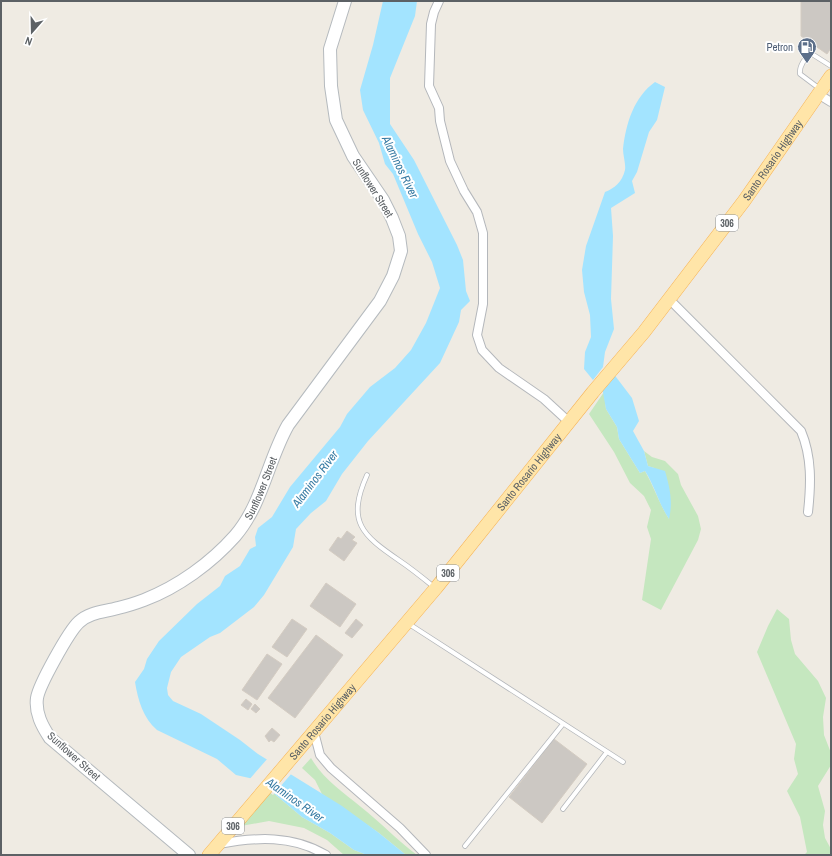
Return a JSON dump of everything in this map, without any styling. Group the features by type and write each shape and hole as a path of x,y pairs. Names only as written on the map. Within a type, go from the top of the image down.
{"main road":[{"name":"Santo Rosario Highway","path":"209,855 436,588 669,299 744,201 831,76"}],"street":[{"name":"Sunflower Street","path":"189,855 50,738 41,724 37,698 68,636 79,622 96,612 117,609 165,590 192,574 235,535 256,500 281,436 380,301 394,276 401,251 399,236 383,200 345,142 336,120 332,100 330,48 345,1"},
{"path":"439,1 431,24 429,86 439,108 440,121 450,161 464,191 477,212 483,233 483,298 477,335 478,339 482,350 500,368 544,399 569,422"},
{"path":"820,92 831,102"},
{"path":"669,299 800,431 806,443 809,462 811,483 808,512"},
{"path":"314,732 320,755 331,768 400,828 426,855"},
{"path":"219,844 255,838 279,839 306,845 326,855"}],"lane":[{"path":"820,92 800,74 799,69 807,57 812,54 831,66"},
{"path":"367,475 359,493 358,506 362,528 366,536 436,588"},
{"path":"407,623 623,762"},
{"path":"465,846 563,724"},
{"path":"563,809 607,752"}],"green space":[{"path":"604,392 606,409 617,427 619,439 640,473 645,471 669,519 654,468 648,466 644,451 652,457 665,461 678,474 681,485 698,516 701,529 698,540 661,610 642,600 651,539 647,527 651,510 644,496 630,483 614,452 589,414"},
{"path":"777,609 789,619 791,640 795,654 818,681 826,698 823,717 824,735 831,753 831,765 818,786 825,811 823,825 825,838 831,849 831,855 804,855 807,852 800,817 787,791 798,774 794,759 796,744 757,652"},
{"path":"311,758 321,772 334,785 417,855 406,855 379,833 322,794 315,780 302,768"},
{"path":"271,791 302,817 330,833 354,850 367,855 344,855 327,840 304,828 269,821 241,826"}],"water":[{"name":"Alaminos River","path":"383,1 417,1 415,16 390,78 390,124 414,160 457,245 463,260 466,291 470,301 461,310 459,322 440,363 368,441 342,474 326,501 311,513 296,529 293,547 264,595 254,607 220,633 210,637 181,657 171,672 167,688 168,695 173,701 201,714 258,754 342,806 406,855 367,855 354,850 330,833 302,817 258,780 236,775 217,759 157,730 148,720 142,708 135,682 144,669 147,659 159,641 197,604 220,586 225,576 240,566 250,549 256,546 255,537 258,528 272,517 290,487 340,427 347,414 370,387 395,368 411,350 426,323 440,288 432,262 418,234 393,174 385,164 379,143 363,110 360,90 373,45"},
{"path":"655,82 665,87 657,120 649,132 637,172 632,181 635,193 611,208 613,236 611,299 614,329 605,352 603,367 593,380 584,369 585,352 591,337 590,315 584,292 582,270 586,246 605,192 618,184 624,174 625,168 623,149 626,130 632,111 642,95"},
{"path":"613,373 632,398 639,421 633,431 644,451 648,466 665,471 671,507 669,519 645,471 640,473 619,439 617,427 606,409 602,387"}],"pier":[{"path":"268,758 292,773 273,795 257,782 248,781"}],"building":[{"path":"801,1 831,1 831,48 827,54 801,36"},
{"path":"347,531 355,537 352,540 357,543 344,561 329,550 338,537 341,539"},
{"path":"326,583 356,604 340,627 310,606"},
{"path":"292,619 307,629 287,657 272,647"},
{"path":"356,619 363,625 352,638 345,633"},
{"path":"316,635 343,655 295,718 268,698"},
{"path":"267,654 282,664 257,700 242,690"},
{"path":"246,699 252,704 248,710 241,705"},
{"path":"255,704 260,709 256,713 251,709"},
{"path":"272,728 280,735 274,742 271,740 269,742 265,736"},
{"path":"554,739 587,764 542,823 509,797"}],"place":[{"name":"Petron","path":"807,64"}]}
